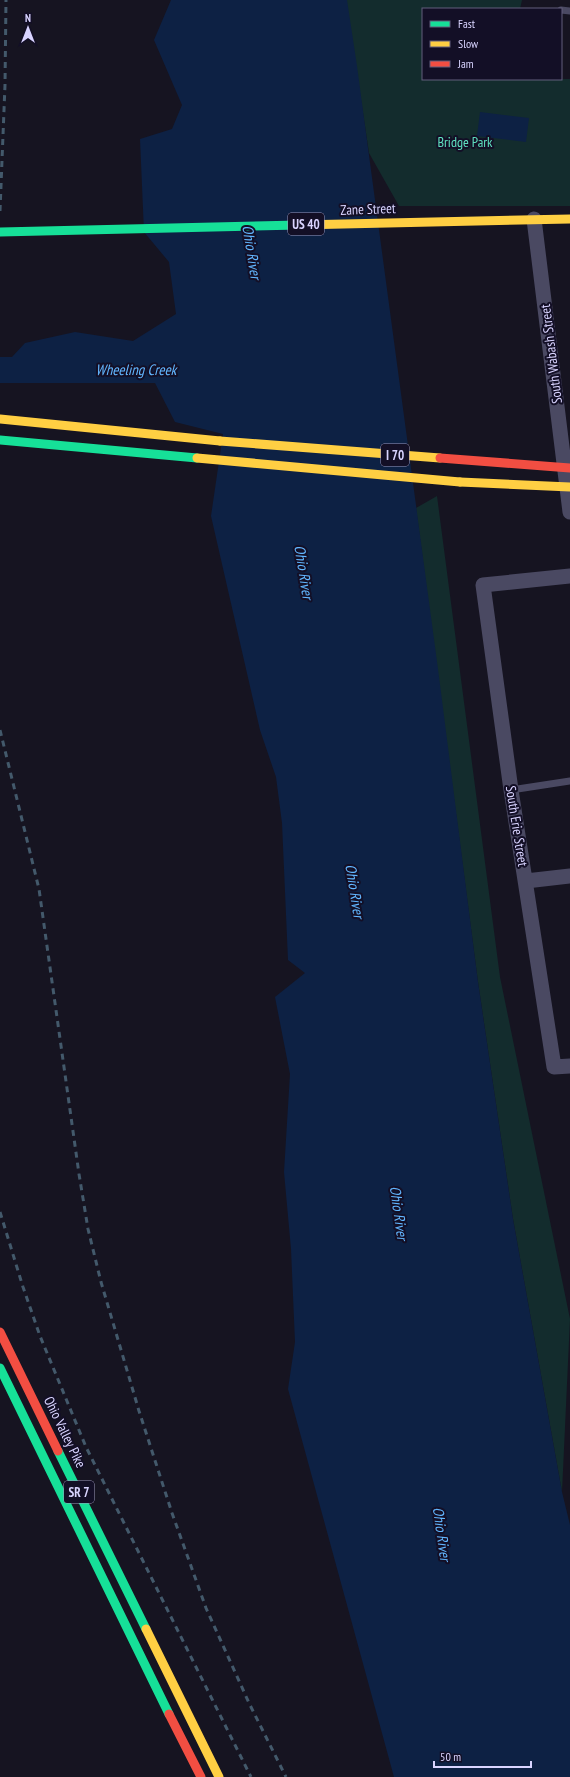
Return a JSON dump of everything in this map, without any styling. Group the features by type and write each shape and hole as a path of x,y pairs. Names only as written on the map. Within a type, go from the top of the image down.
{"main road":[{"name":"Zane Street","path":"0,232 570,219"},
{"name":"I 70","path":"0,419 220,441 570,468"},
{"name":"I 70","path":"0,440 223,462 460,482 570,487"},
{"name":"Ohio Valley Pike","path":"0,1332 219,1777"},
{"name":"SR 7","path":"0,1368 144,1666 201,1777"},
{"path":"0,1386 26,1423"}],"street":[{"name":"South Wabash Street","path":"534,219 570,512"},
{"name":"South Erie Street","path":"570,576 483,585 511,790 554,1068 570,1066"},
{"path":"526,881 570,876"}],"lane":[{"path":"511,790 570,781"}],"green space":[{"name":"Bridge Park","path":"346,0 522,0 520,8 422,8 422,80 570,79 570,206 399,206 369,153"},
{"path":"437,496 500,977 570,1319 562,1492 513,1219 478,982 416,508"}],"water":[{"path":"171,0 347,0 438,669 478,982 513,1219 562,1492 570,1525 570,1777 394,1777 288,1389 295,1342 291,1249 284,1172 290,1074 275,997 305,973 288,960 282,823 276,777 260,730 211,516 223,434 175,422 155,383 0,383 0,357 12,357 25,343 75,332 133,341 176,314 169,262 144,232 140,139 172,129 182,105 154,40"},
{"path":"480,112 529,118 526,142 477,136"}],"railway":[{"path":"0,211 5,85 6,0"},
{"path":"0,730 39,889 79,1174 88,1229 101,1282 139,1411 172,1513 206,1608 249,1703 286,1777"},
{"path":"0,1212 40,1336 86,1447 251,1777"}],"traffic: fast":[{"path":"0,232 299,225"},
{"path":"0,440 197,458"},
{"path":"0,1368 169,1714"},
{"path":"58,1451 146,1629"}],"traffic: slow":[{"path":"299,225 570,219"},
{"path":"0,419 220,441"},
{"path":"220,441 440,458"},
{"path":"197,458 460,482"},
{"path":"460,482 570,487"},
{"path":"146,1629 219,1777"}],"traffic: jam":[{"path":"440,458 570,468"},
{"path":"0,1332 58,1451"},
{"path":"169,1714 201,1777"}],"water label":[{"name":"Ohio River","path":"252,252"},
{"name":"Wheeling Creek","path":"136,369"},
{"name":"Ohio River","path":"304,572"},
{"name":"Ohio River","path":"355,891"},
{"name":"Ohio River","path":"399,1213"},
{"name":"Ohio River","path":"442,1534"}]}
